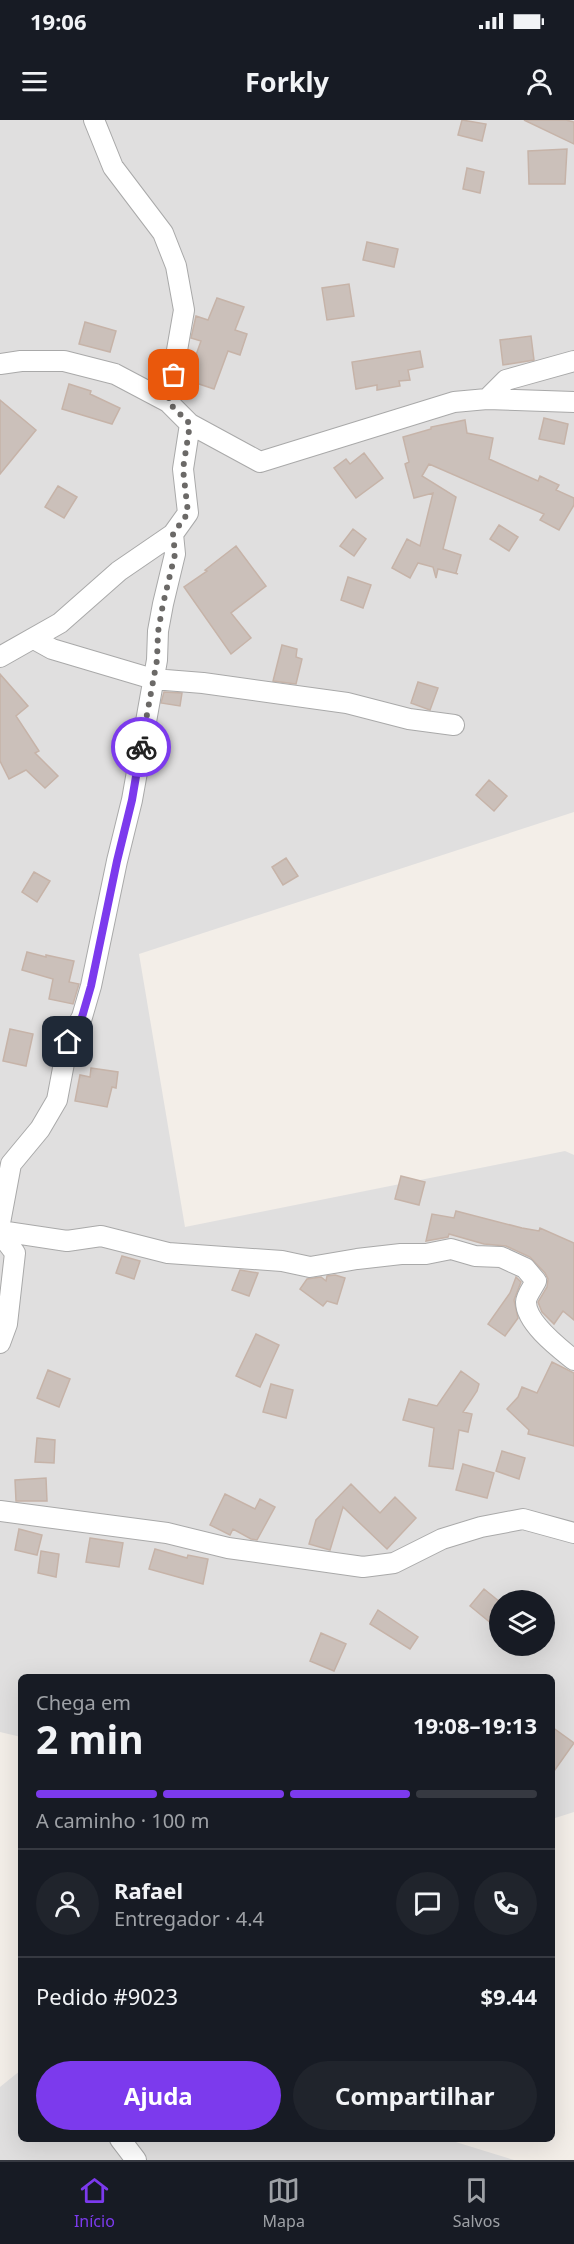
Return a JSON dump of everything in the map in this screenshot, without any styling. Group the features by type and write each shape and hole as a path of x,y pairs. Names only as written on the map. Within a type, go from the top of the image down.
{"street":[{"path":"94,120 113,167 163,233 176,266 184,310 168,402"},
{"path":"0,364 21,361 64,361 115,374 168,402 190,424 260,462 454,402 488,399 574,402"},
{"path":"488,399 506,380 574,361"},
{"path":"0,657 60,623 119,571 173,534 188,513 183,469 190,424"},
{"path":"0,1223 11,1164 40,1129 57,1100 68,1042 82,1017 91,986 132,800 157,660 158,632 175,554 173,534"},
{"path":"34,639 52,649 153,679 203,683 347,703 409,719 454,725"},
{"path":"0,1232 15,1253 7,1324 0,1343"},
{"path":"0,1232 67,1241 101,1236 168,1253 282,1261 310,1267 357,1259 401,1254 426,1254 451,1249 475,1256 501,1257 525,1268 536,1281 526,1300 528,1313 557,1346 574,1360"},
{"path":"0,1511 167,1533 228,1548 363,1567 393,1563 442,1539 481,1527 523,1519 574,1533"},
{"path":"122,2142 136,2160"}],"shaded area":[{"path":"0,120 574,120 574,812 139,954 185,1227 565,1151 574,1155 574,1812 555,1818 555,1674 18,1674 18,1736 0,1732"},
{"path":"18,2072 18,2142 456,2142 514,2160 0,2160 0,2087"}],"building":[{"path":"462,120 486,124 482,141 458,135"},
{"path":"524,120 574,122 574,144"},
{"path":"567,149 565,184 529,184 528,151"},
{"path":"467,168 484,172 480,193 463,189"},
{"path":"367,242 398,249 394,267 363,260"},
{"path":"349,284 354,316 327,320 322,288"},
{"path":"217,298 244,307 235,330 247,334 240,355 228,351 214,389 187,380 201,341 191,338 196,316 208,320"},
{"path":"85,322 116,331 110,352 79,344"},
{"path":"531,336 534,360 503,365 500,340"},
{"path":"420,351 423,367 408,370 410,380 399,381 400,386 377,390 377,385 356,389 352,362"},
{"path":"69,384 91,391 90,394 120,408 112,424 62,409"},
{"path":"0,400 36,430 0,474"},
{"path":"544,418 568,424 564,444 539,439"},
{"path":"465,420 467,433 493,438 489,459 538,481 540,476 559,485 556,490 574,498 574,505 559,530 540,520 544,514 429,464 422,476 456,497 443,549 461,555 456,573 458,574 438,569 436,578 433,567 418,563 410,578 392,568 407,539 420,546 433,493 414,498 405,464 409,462 403,437 431,429 431,427"},
{"path":"364,453 383,478 356,498 334,468 346,459 350,464"},
{"path":"58,486 77,497 64,518 45,507"},
{"path":"499,525 518,537 509,551 490,539"},
{"path":"353,529 366,539 354,556 340,546"},
{"path":"236,546 266,586 231,613 251,638 231,654 184,587"},
{"path":"348,577 371,585 363,608 341,600"},
{"path":"282,645 297,649 296,657 302,659 296,684 273,681"},
{"path":"0,674 28,706 16,716 39,751 35,753 58,776 45,788 26,770 9,779 0,761"},
{"path":"418,682 438,688 430,710 411,703"},
{"path":"164,692 182,693 180,706 161,703"},
{"path":"489,780 507,796 494,811 476,795"},
{"path":"286,858 298,876 283,885 272,867"},
{"path":"34,872 50,881 37,902 22,892"},
{"path":"27,952 74,961 69,982 79,984 73,1004 49,999 53,979 22,970"},
{"path":"10,1029 33,1034 26,1066 3,1061"},
{"path":"91,1068 118,1072 116,1088 112,1087 107,1107 75,1101 80,1075 90,1077"},
{"path":"401,1176 425,1182 419,1205 395,1199"},
{"path":"456,1211 522,1228 539,1231 540,1228 574,1243 574,1320 563,1311 554,1324 542,1312 538,1302 547,1287 548,1279 530,1257 506,1246 484,1244 449,1234 448,1237 426,1241 432,1214 454,1218"},
{"path":"122,1256 140,1261 134,1279 116,1273"},
{"path":"240,1270 258,1273 249,1296 232,1290"},
{"path":"335,1275 345,1278 337,1304 327,1301 323,1306 300,1289 307,1279 321,1277 326,1281 327,1276"},
{"path":"516,1277 521,1282 514,1300 518,1318 505,1336 488,1324 510,1293"},
{"path":"256,1334 279,1345 260,1387 236,1376"},
{"path":"552,1362 574,1373 574,1446 528,1434 529,1430 507,1409 518,1397 522,1387 537,1393"},
{"path":"48,1370 70,1379 59,1407 37,1398"},
{"path":"461,1371 479,1384 463,1412 472,1414 468,1432 459,1430 453,1469 429,1466 434,1428 403,1420 409,1399 437,1406"},
{"path":"271,1384 293,1390 286,1418 263,1412"},
{"path":"37,1438 55,1440 54,1463 35,1462"},
{"path":"502,1451 525,1458 519,1479 496,1471"},
{"path":"463,1464 494,1473 487,1498 456,1490"},
{"path":"46,1478 47,1501 16,1501 15,1480"},
{"path":"351,1484 380,1513 395,1497 416,1518 387,1549 343,1507 330,1550 309,1544 316,1520"},
{"path":"225,1494 255,1509 260,1499 275,1507 257,1540 233,1529 230,1535 210,1525"},
{"path":"19,1529 42,1535 37,1555 15,1550"},
{"path":"90,1538 123,1543 119,1567 86,1562"},
{"path":"155,1549 187,1558 188,1555 208,1559 203,1584 149,1569"},
{"path":"41,1551 59,1554 56,1577 38,1573"},
{"path":"484,1589 489,1593 489,1622 470,1606"},
{"path":"378,1610 418,1637 410,1649 370,1624"},
{"path":"321,1633 346,1644 334,1671 310,1661"},
{"path":"555,1729 574,1743 555,1770"}],"way so far":[{"path":"141,747 157,660 158,632 175,554 173,534 188,513 183,469 190,424 168,402 174,375"}],"route":[{"path":"68,1042 82,1017 91,986 97,948 132,800 141,747"}]}
